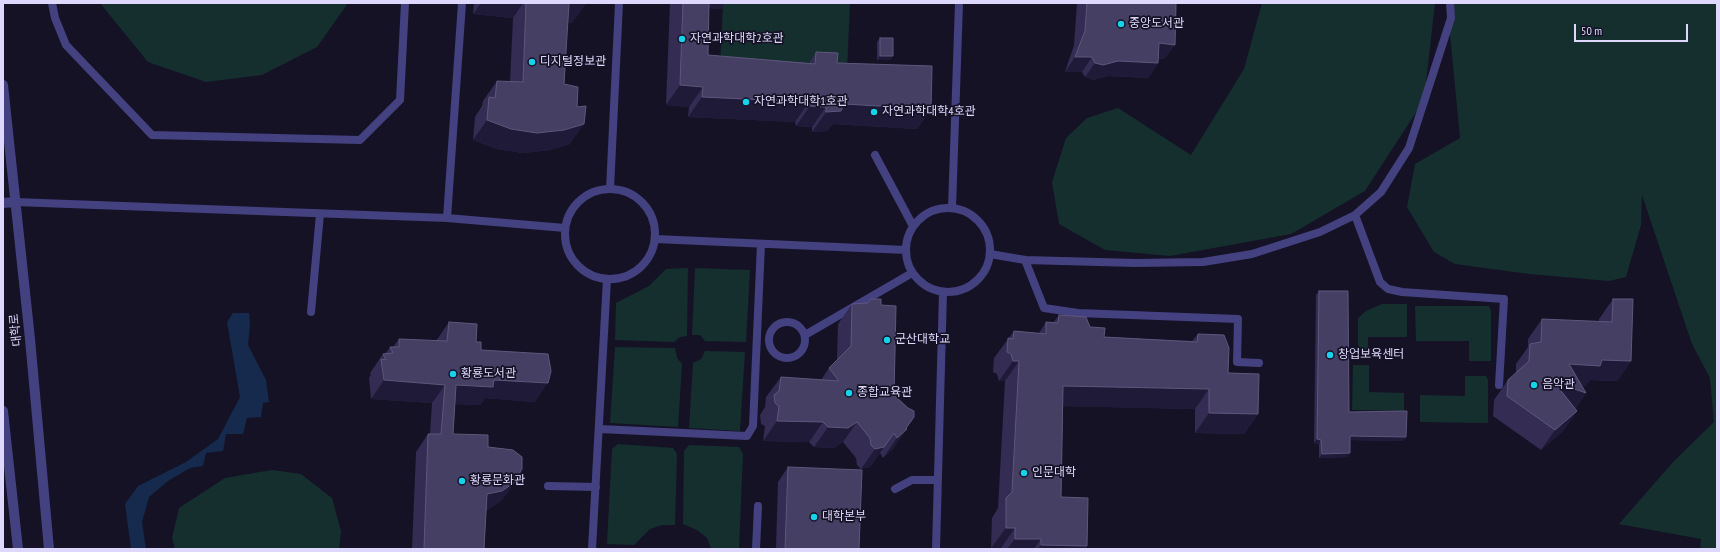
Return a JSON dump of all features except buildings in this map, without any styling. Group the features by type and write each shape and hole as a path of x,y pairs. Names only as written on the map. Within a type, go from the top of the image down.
{"street":[{"name":"대학로","path":"3,85 49,549"},
{"path":"3,203 15,202"},
{"path":"3,411 18,549"}],"lane":[{"path":"52,3 55,18 66,45 152,135 360,140 400,100 406,3"},
{"path":"447,218 462,3"},
{"path":"610,189 618,3"},
{"path":"952,208 959,3"},
{"path":"990,254 1025,260 1136,263 1203,262 1252,254 1320,232 1355,215 1381,192 1409,148 1450,18 1450,3"},
{"path":"875,155 913,226"},
{"path":"610,189 625,192 638,199 648,210 654,224 655,239 651,252 644,264 634,273 621,278 607,279 592,276 580,268 570,257 565,243 565,228 569,215 576,204 592,193 610,189"},
{"path":"15,202 447,218 565,228"},
{"path":"952,208 974,216 983,227 989,240 990,254 987,267 980,278 969,287 956,292 942,292 931,289 920,282 912,273 907,262 907,238 913,226 922,216 934,210 952,208"},
{"path":"311,312 320,214"},
{"path":"1355,215 1380,282 1388,289 1402,292 1504,299 1499,385"},
{"path":"655,239 906,250"},
{"path":"600,429 748,436 753,426 761,244"},
{"path":"1025,260 1044,308 1078,313 1238,319 1236,362 1259,363"},
{"path":"804,335 912,273"},
{"path":"592,549 600,429 607,279"},
{"path":"936,549 936,480 942,292"},
{"path":"782,323 793,323 802,330 804,335 804,346 801,351 790,357 779,355 774,351 769,341 773,329 782,323"},
{"path":"895,488 912,480 936,480"},
{"path":"548,486 596,487"},
{"path":"756,549 758,506"}],"green space":[{"path":"100,3 348,3 317,47 262,75 206,82 148,62"},
{"path":"723,3 850,3 847,71 720,66"},
{"path":"1262,3 1435,3 1424,100 1365,191 1291,234 1170,256 1105,250 1059,224 1052,182 1066,138 1087,118 1118,108 1191,155 1244,69"},
{"path":"1447,3 1717,3 1717,549 1700,549 1701,539 1619,524 1673,462 1714,422 1710,378 1692,344 1642,195 1641,225 1626,277 1609,281 1529,274 1455,264 1434,252 1407,207 1415,164 1460,138"},
{"path":"688,268 687,336 680,337 674,342 615,340 616,303 649,286 666,269"},
{"path":"695,268 750,270 746,342 705,341 700,335 692,335"},
{"path":"1382,304 1407,304 1407,337 1368,337 1368,350 1358,350 1358,318 1366,311"},
{"path":"1415,306 1489,306 1491,311 1491,361 1469,361 1469,341 1416,341"},
{"path":"615,347 675,348 677,358 682,364 678,427 610,423"},
{"path":"705,351 745,352 740,431 689,428 693,363 701,359"},
{"path":"1353,365 1369,365 1369,392 1404,393 1404,411 1352,410"},
{"path":"1465,376 1486,376 1488,380 1488,423 1420,422 1420,395 1465,396"},
{"path":"618,444 673,448 677,454 675,525 662,525 650,529 634,545 607,544 612,449"},
{"path":"689,445 739,447 743,454 739,549 711,548 707,538 697,530 683,524 684,451"},
{"path":"272,470 301,474 332,498 341,531 339,549 175,549 172,538 179,508 225,478"}],"water":[{"path":"233,313 249,313 250,325 248,345 266,380 269,402 263,403 261,417 247,418 243,434 226,434 223,451 206,453 203,466 190,468 168,481 149,497 142,522 146,549 131,549 125,504 138,486 186,462 218,439 240,397 227,322"}],"place":[{"name":"중앙도서관","path":"1121,24"},
{"name":"자연과학대학2호관","path":"682,39"},
{"name":"디지털정보관","path":"532,62"},
{"name":"자연과학대학1호관","path":"746,102"},
{"name":"자연과학대학4호관","path":"874,112"},
{"name":"군산대학교","path":"887,340"},
{"name":"창업보육센터","path":"1330,355"},
{"name":"황룡도서관","path":"453,374"},
{"name":"음악관","path":"1534,385"},
{"name":"종합교육관","path":"849,393"},
{"name":"인문대학","path":"1024,473"},
{"name":"황룡문화관","path":"462,481"},
{"name":"대학본부","path":"814,517"}]}
